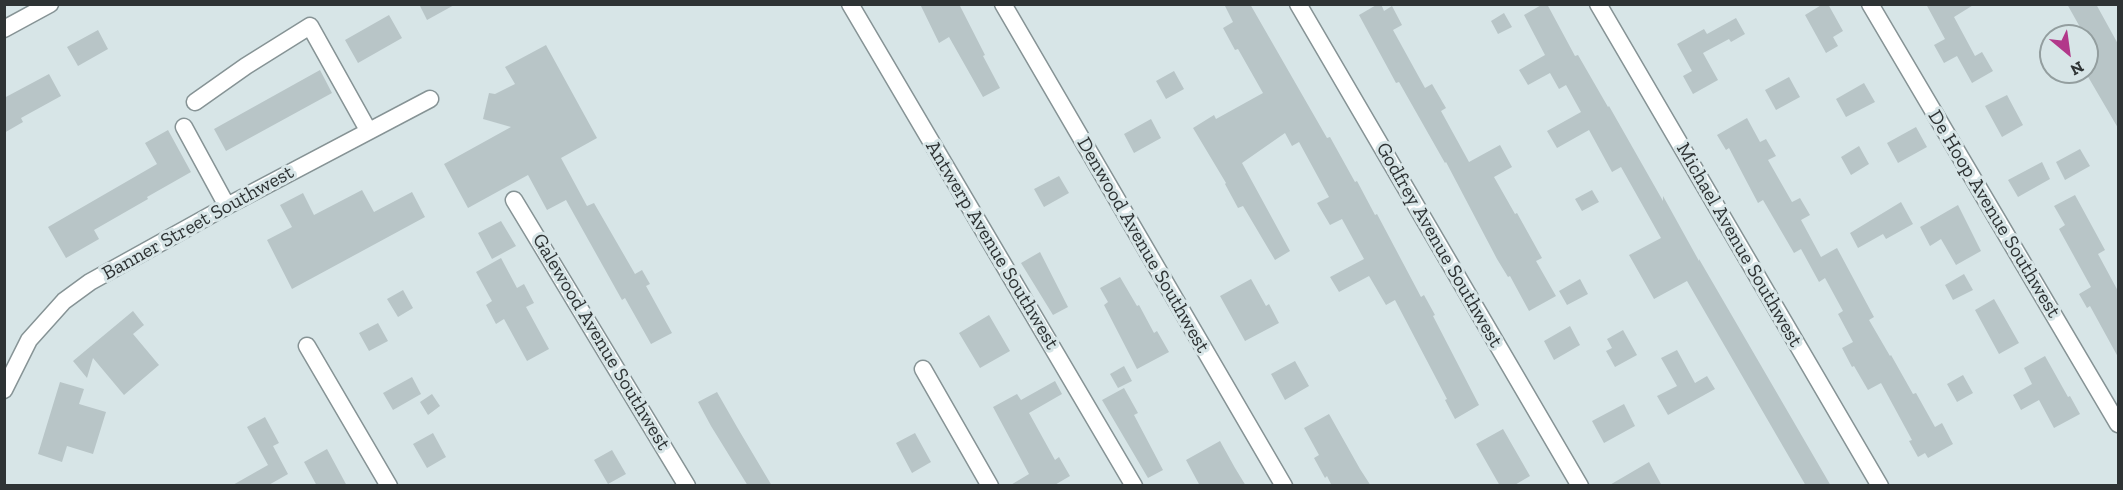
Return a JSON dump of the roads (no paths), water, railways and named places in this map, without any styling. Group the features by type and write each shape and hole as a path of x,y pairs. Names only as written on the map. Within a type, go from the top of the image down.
{"street":[{"path":"4,29 50,4"},
{"name":"Antwerp Avenue Southwest","path":"850,4 1134,486"},
{"name":"Denwood Avenue Southwest","path":"1003,4 1284,486"},
{"name":"Godfrey Avenue Southwest","path":"1298,4 1580,486"},
{"name":"Michael Avenue Southwest","path":"1598,4 1880,486"},
{"name":"De Hoop Avenue Southwest","path":"1870,4 2118,424"},
{"path":"195,102 246,66 310,26 368,130"},
{"name":"Banner Street Southwest","path":"4,390 28,340 64,301 90,282 368,130 430,99"},
{"path":"184,128 227,206"},
{"name":"Galewood Avenue Southwest","path":"514,200 687,486"},
{"path":"307,346 389,486"},
{"path":"923,369 990,486"}]}
